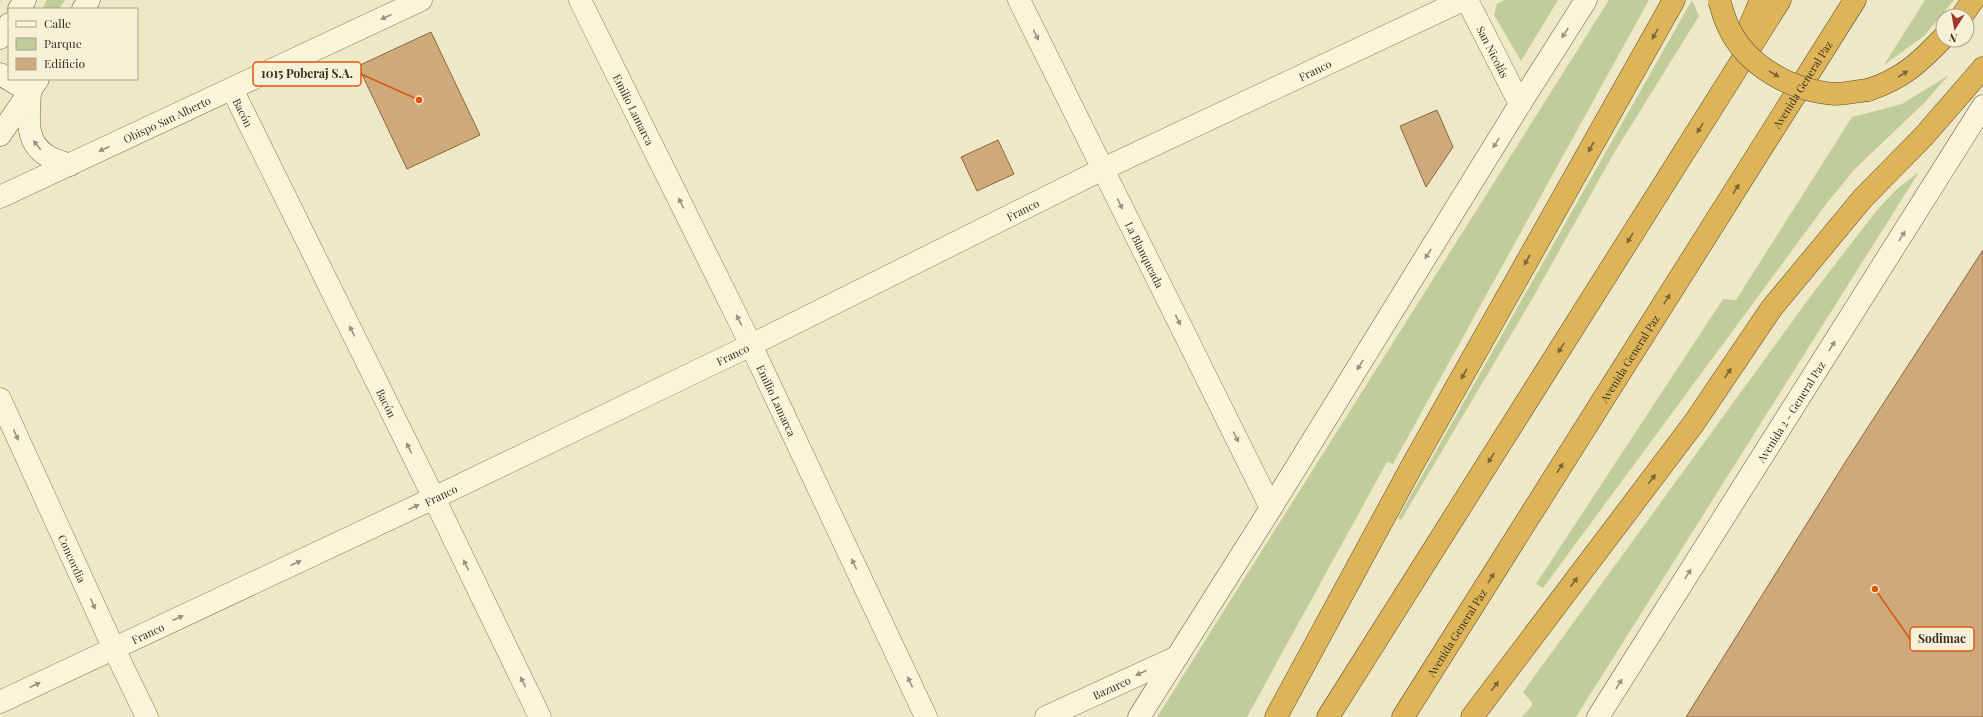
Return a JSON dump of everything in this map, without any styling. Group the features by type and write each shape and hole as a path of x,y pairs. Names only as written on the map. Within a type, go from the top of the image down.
{"highway":[{"path":"1276,717 1413,464 1674,0"},
{"path":"1719,0 1728,27 1747,54 1773,75 1803,89 1836,94 1868,90 1903,75 1918,64 1935,46"},
{"path":"1716,103 1761,0"},
{"path":"1328,717 1780,0"},
{"name":"Avenida General Paz","path":"1402,717 1856,0"},
{"path":"1472,717 1694,423 1771,309 1864,198 1924,136 1983,68"}],"street":[{"name":"Obispo San Alberto","path":"0,197 421,0"},
{"name":"Emilio Lamarca","path":"580,0 751,345 926,717"},
{"name":"La Blanqueada","path":"1019,0 1272,508"},
{"name":"Franco","path":"0,702 434,498 751,345 1103,169 1463,0"},
{"name":"San Nicolás","path":"1468,0 1520,104"},
{"path":"1139,717 1272,508 1520,104 1586,0"},
{"path":"0,38 8,26"},
{"path":"17,80 34,86"},
{"path":"0,135 34,86"},
{"path":"34,86 28,128 35,144 46,155 70,165"},
{"name":"Bacón","path":"232,89 434,498 540,717"},
{"name":"Avenida 2 - General Paz","path":"1598,717 1983,106"},
{"name":"Concordia","path":"0,400 114,649 147,717"},
{"name":"Bazurco","path":"1046,717 1177,657"}],"green space":[{"path":"47,0 65,0 60,8 43,8"},
{"path":"1505,0 1558,0 1521,61 1494,15 1497,4"},
{"path":"1609,0 1649,0 1393,464 1387,462 1247,717 1157,717"},
{"path":"1692,0 1699,16 1614,153 1531,301 1401,520 1398,518"},
{"path":"1925,0 1954,0 1947,8 1935,8 1935,23 1924,36 1884,65"},
{"path":"1949,75 1925,102 1855,169 1827,203 1543,588 1536,584 1723,299 1736,300 1852,117 1902,104"},
{"path":"1919,172 1576,717 1522,717 1533,704 1523,692 1810,297 1877,210 1897,189"}],"building":[{"path":"431,32 480,135 407,169 358,66"},
{"path":"1437,110 1453,147 1426,187 1400,126"},
{"path":"998,140 1014,174 977,191 961,157"},
{"path":"1983,250 1983,717 1686,717 1846,461"}],"place":[{"name":"1015 Poberaj S.A.","path":"419,100"},
{"name":"Sodimac","path":"1875,589"}]}
